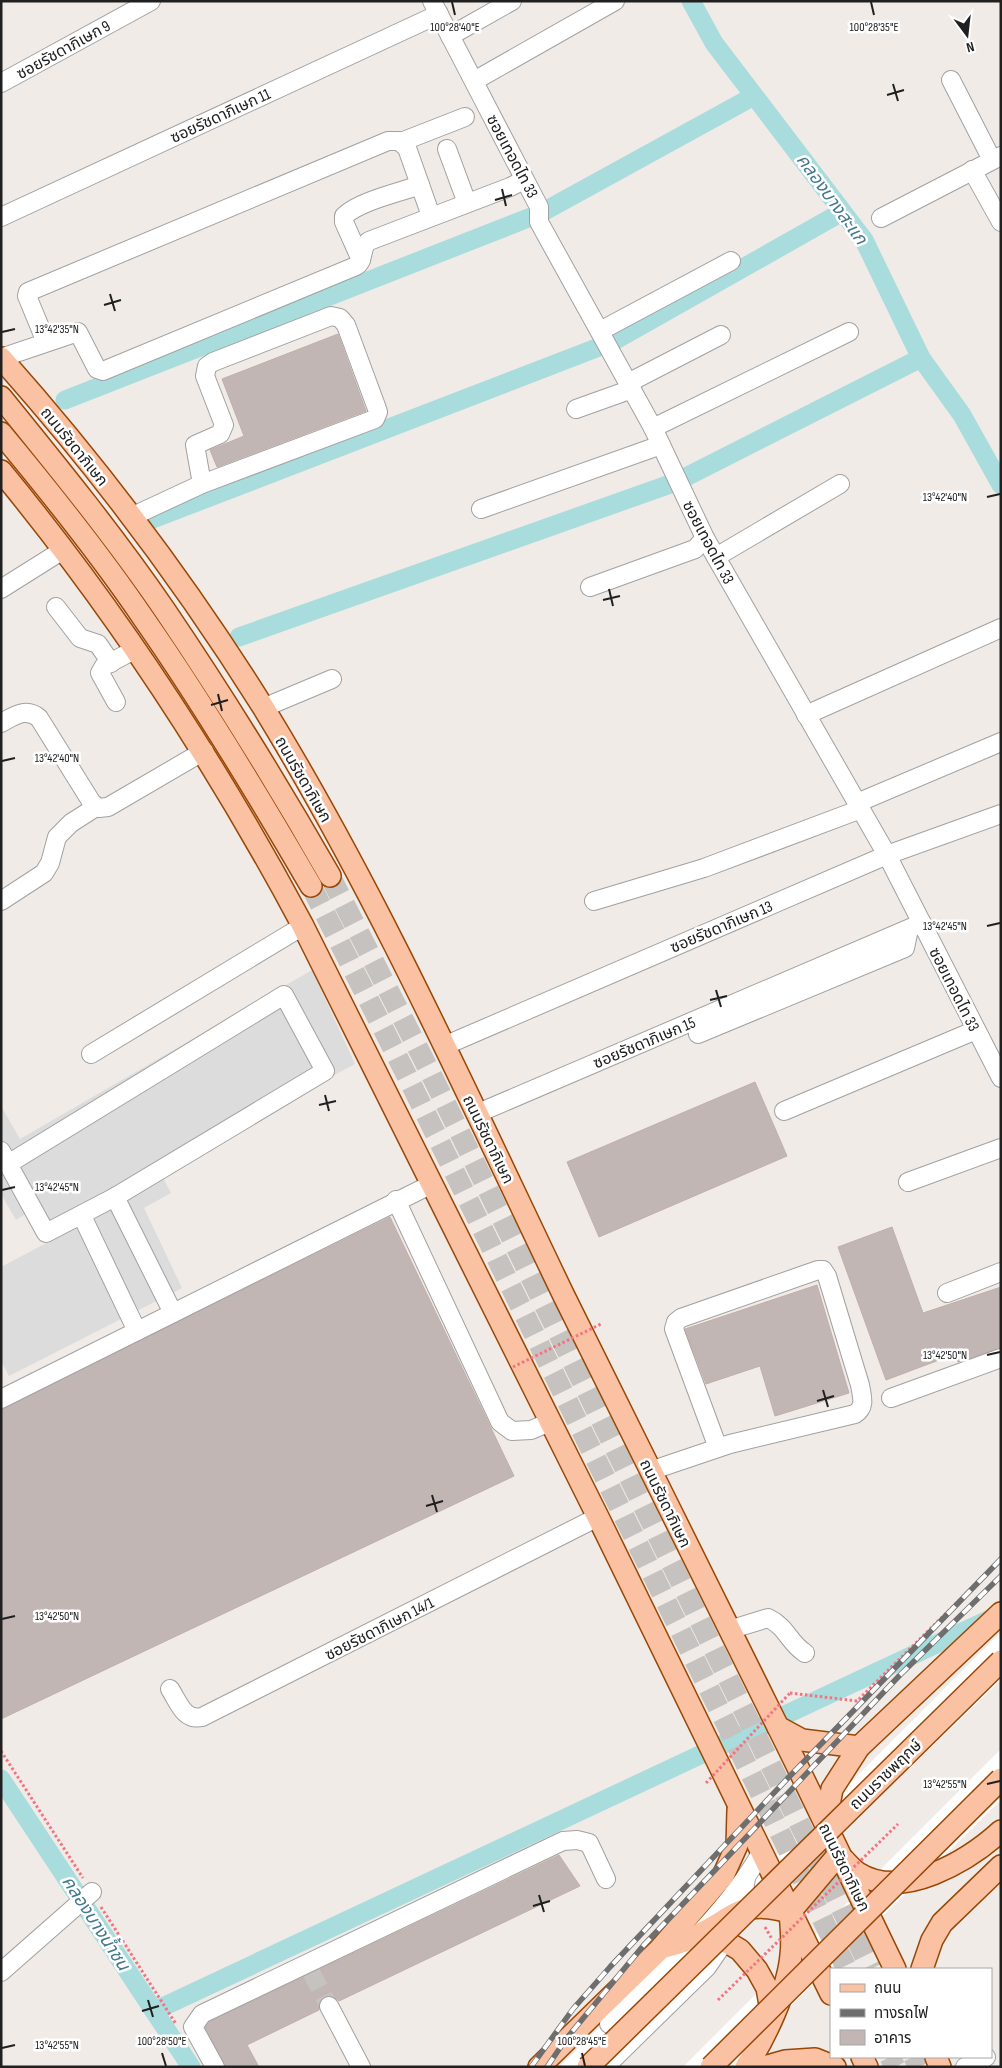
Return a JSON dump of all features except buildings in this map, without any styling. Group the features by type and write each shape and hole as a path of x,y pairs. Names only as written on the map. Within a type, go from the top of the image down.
{"main road":[{"name":"ถนนรัชดาภิเษก","path":"1,358 55,420 174,574 263,708 339,840 444,1046 895,1968"},
{"path":"1,397 106,529 163,608 223,697 330,876"},
{"path":"1,432 89,542 144,618 206,711 311,886"},
{"path":"1,471 64,550 136,649 204,751 247,823 303,926 432,1184 598,1517 830,1992"},
{"path":"1001,1596 905,1689 879,1718 832,1789 829,1805 829,1821 839,1854 857,1872 872,1879 892,1882 928,1876 956,1863 982,1847 1001,1832"},
{"path":"859,1747 1001,1613"},
{"name":"ถนนราชพฤกษ์","path":"588,2067 1001,1661"},
{"path":"778,1727 802,1740 859,1747"},
{"path":"711,2067 1001,1780"},
{"path":"539,2067 660,1949 723,1876 737,1845 738,1806"},
{"path":"922,1968 932,1940 942,1923 1001,1845"},
{"path":"746,2067 759,2047 769,2025 786,1979 791,1957 790,1912 839,1854"},
{"path":"942,1923 1001,1866"},
{"path":"660,1949 694,1938 741,1910 758,1906 772,1907 790,1912"},
{"path":"694,1938 725,1941 740,1950 767,1988 769,2025"},
{"path":"764,2067 785,2061 815,2059 835,2067"}],"street":[{"name":"ซอยรัชดาภิเษก 9","path":"1,83 152,1"},
{"path":"450,36 512,1"},
{"path":"474,81 615,1"},
{"name":"ซอยเทอดไท 33","path":"435,8 524,180 539,215 653,428 705,538 887,855 916,926 976,1030 1001,1078"},
{"name":"ซอยรัชดาภิเษก 11","path":"1,216 435,8"},
{"path":"881,218 997,158 951,80"},
{"path":"401,142 465,117"},
{"path":"46,342 27,296 29,291 388,142 396,140 401,142 406,148 431,216"},
{"path":"446,149 468,203"},
{"path":"972,170 1001,222"},
{"path":"1,358 78,332 97,369 100,371 356,266 360,264 364,246 369,241 524,180"},
{"path":"361,260 344,222 344,216 366,204 420,185"},
{"path":"600,331 731,261"},
{"path":"131,517 202,484 375,419 378,412 376,406 346,326 340,318 331,316 207,366 205,376 224,425 220,434 195,445 202,484"},
{"path":"653,428 849,332"},
{"path":"576,408 630,386 721,335"},
{"path":"481,509 660,445"},
{"path":"716,558 840,484"},
{"path":"590,587 695,550 705,538"},
{"path":"1,589 64,550"},
{"path":"56,607 80,638 98,644 112,662"},
{"path":"806,715 1001,628"},
{"path":"116,702 100,673 104,666 136,649"},
{"path":"263,708 332,678"},
{"path":"1,723 22,713 35,714 96,807"},
{"path":"594,901 704,868 859,806 1001,742"},
{"path":"1,902 40,878 48,868 57,837 71,823 96,807 108,808 204,751"},
{"name":"ซอยรัชดาภิเษก 13","path":"444,1046 887,855 1001,814"},
{"path":"91,1054 303,926"},
{"path":"698,1034 905,948 916,926"},
{"name":"ซอยรัชดาภิเษก 15","path":"476,1114 916,926"},
{"path":"284,995 325,1072 82,1216 46,1233 5,1157 284,995"},
{"path":"784,1111 976,1030"},
{"path":"908,1182 1001,1148"},
{"path":"1,1399 396,1200 432,1184"},
{"path":"114,1197 173,1313"},
{"path":"396,1200 500,1422 512,1431 531,1430 550,1422"},
{"path":"82,1216 137,1331"},
{"path":"650,1471 718,1448 854,1414 861,1409 863,1399 860,1385 827,1276 823,1270 819,1269 681,1318 676,1322 674,1329 718,1448"},
{"path":"947,1293 1001,1272"},
{"path":"891,1398 1001,1358"},
{"name":"ซอยรัชดาภิเษก 14/1","path":"170,1689 187,1715 194,1719 202,1717 598,1517"},
{"path":"729,1630 768,1618 778,1623 796,1648 805,1653"},
{"path":"215,2067 193,2027 202,2014 308,1967 564,1841 577,1840 590,1844 606,1879"},
{"path":"610,2024 694,1938 746,1878 761,1853"},
{"path":"605,2067 707,1967 725,1941 741,1910 746,1878"},
{"path":"1,1972 92,1893"},
{"path":"329,2006 362,2067"},
{"path":"730,2067 769,2025"},
{"path":"965,2067 984,2058"}],"path":[{"path":"514,1367 601,1324"},
{"path":"706,1783 790,1693 857,1702 1001,1560"},
{"path":"1,1750 173,2020"},
{"path":"718,2000 898,1824"},
{"path":"764,1925 777,1947"}],"shaded area":[{"path":"312,970 355,1064 159,1170 171,1193 144,1208 182,1288 9,1376 1,1361 1,1267 52,1240 38,1206 16,1220 1,1194 1,1106 20,1139"}],"pier":[{"path":"1001,1632 1001,1680 601,2067 559,2067 853,1780"},
{"path":"1001,1749 1001,1800 729,2067 683,2067"}],"waterway":[{"name":"คลองบางสะแก","path":"691,1 714,43 864,240 921,358 962,415 1001,485"},
{"path":"65,400 541,213 754,96"},
{"path":"145,522 612,342 842,212"},
{"path":"239,637 676,482 921,358"},
{"path":"154,2011 992,1618"},
{"name":"คลองบางน้ำชน","path":"1,1779 191,2067"}],"tunnel":[{"path":"330,876 430,1072 871,1968"},
{"path":"311,886 410,1082 847,1968"},
{"path":"311,1972 329,2006"},
{"path":"890,2058 895,2067"},
{"path":"914,2058 918,2067"}],"railway":[{"path":"531,2067 573,2009 610,1967 788,1778 1001,1559"},
{"path":"547,2067 566,2039 643,1946 899,1676 1001,1576"}]}
